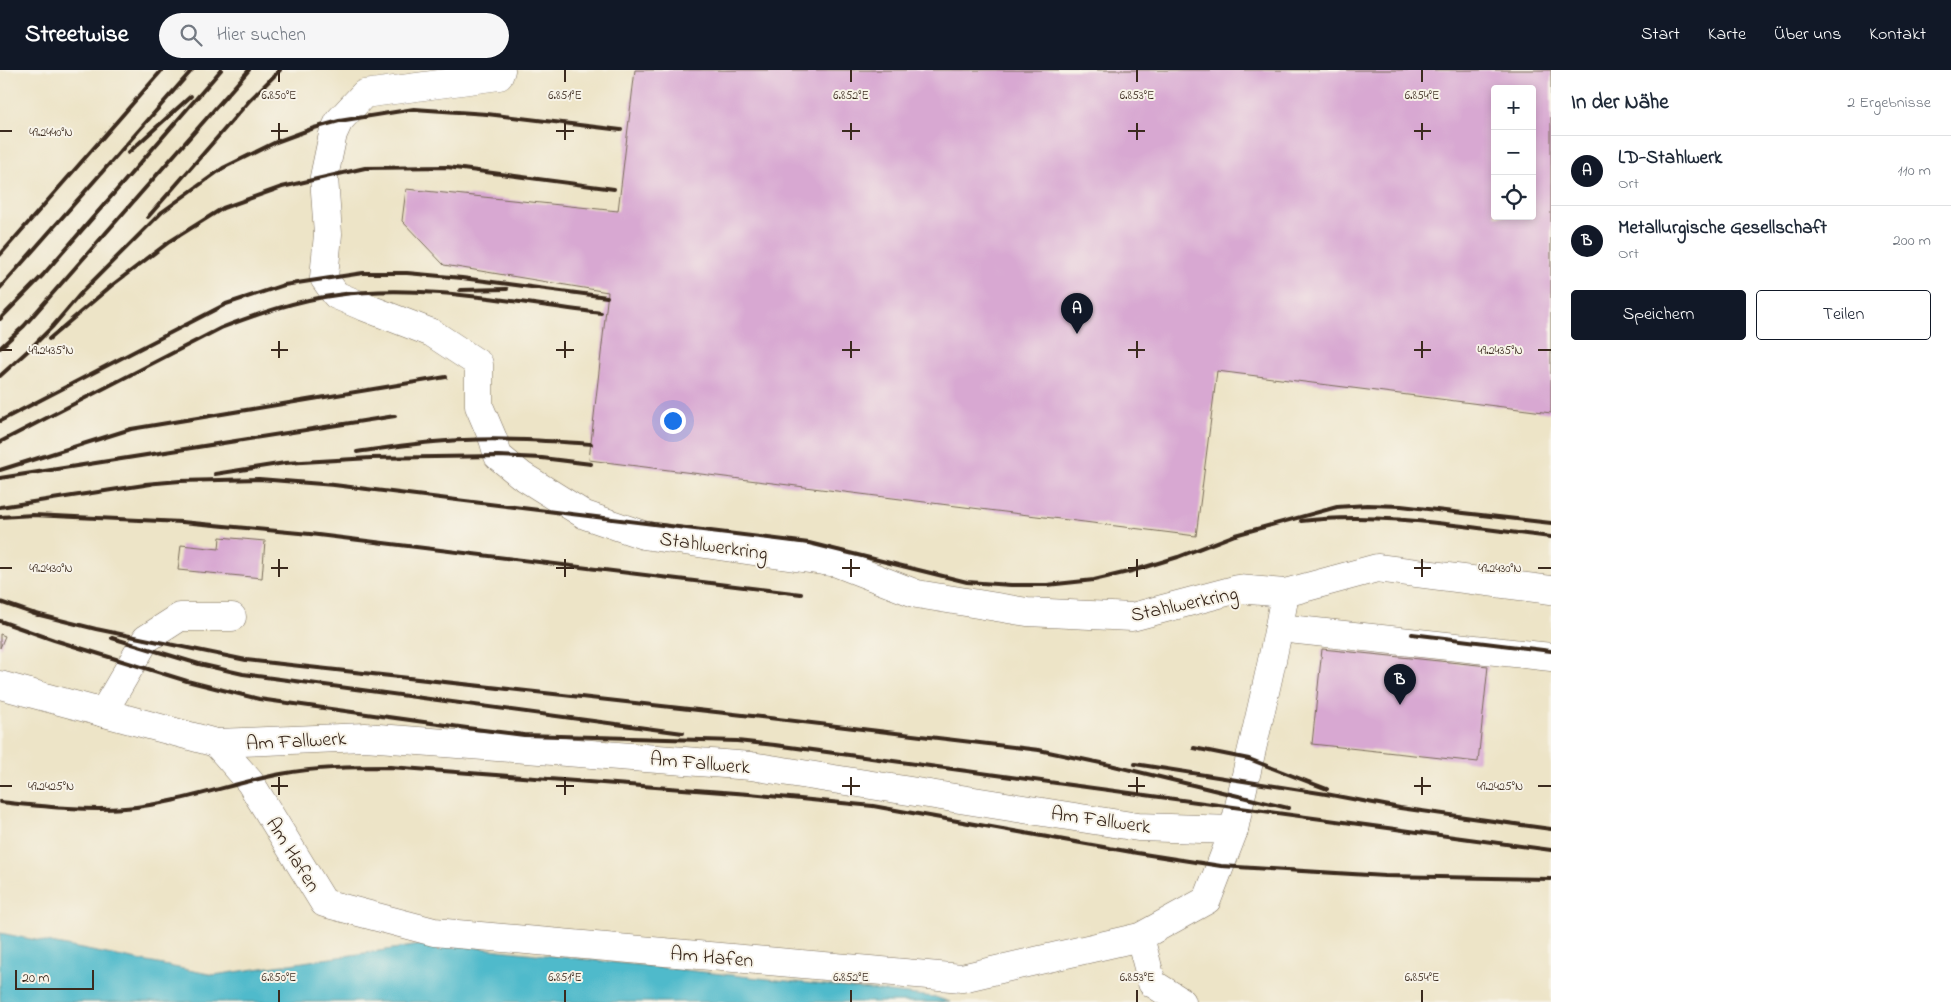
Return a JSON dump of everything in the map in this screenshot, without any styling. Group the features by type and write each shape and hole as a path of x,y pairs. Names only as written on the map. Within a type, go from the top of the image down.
{"lane":[{"name":"Stahlwerkring","path":"501,70 499,76 364,94 339,121 333,134 324,177 328,234 324,278 336,295 432,333 479,364 479,406 498,456 521,475 585,516 643,535 836,564 916,594 1028,612 1132,617 1238,589 1285,593 1377,568 1551,590"},
{"path":"1234,830 1285,593"},
{"path":"103,713 146,639 180,617 232,617"},
{"path":"1279,628 1551,657"},
{"name":"Am Fallwerk","path":"0,685 216,743 365,737 751,766 1138,827 1234,830"},
{"name":"Am Hafen","path":"216,743 250,782 324,903 434,932 962,978 1140,937 1207,900 1234,830"},
{"path":"1140,937 1152,983 1182,1002"}],"water":[{"path":"0,933 214,975 434,943 935,997 950,1002 0,1002"}],"building":[{"path":"635,70 1551,70 1551,413 1217,371 1196,536 589,460 608,292 444,265 402,221 406,189 618,211"},
{"path":"220,537 265,541 262,578 178,570 181,545 219,549"},
{"path":"0,634 5,636 0,648"},
{"path":"1322,649 1488,666 1478,762 1312,744"}],"railway":[{"path":"0,255 162,70"},
{"path":"0,288 192,70"},
{"path":"0,319 43,275 221,70"},
{"path":"0,348 24,326 249,70"},
{"path":"148,217 250,100 280,70"},
{"path":"128,153 191,96"},
{"path":"0,376 53,326 82,292 162,212 223,168 276,142 339,121 414,109 487,114 621,130"},
{"path":"49,339 111,286 169,242 223,208 282,187 365,168 447,167 614,189"},
{"path":"0,421 226,304 284,285 363,273 407,273 462,278 607,297"},
{"path":"460,290 507,289"},
{"path":"0,442 221,328 307,300 337,295 403,291 469,296 601,313"},
{"path":"0,470 131,429 446,377"},
{"path":"0,478 395,416"},
{"path":"357,452 424,443 480,439 591,444"},
{"path":"215,474 285,463 371,458 498,456 542,458 591,464"},
{"path":"145,484 259,479 334,485 809,543 967,582 1011,585 1047,585 1094,580 1132,571 1178,557 1235,535 1337,507 1367,505 1401,506 1551,523"},
{"path":"0,507 151,484"},
{"path":"0,517 33,515 182,522 310,534 801,594"},
{"path":"1301,521 1332,518 1395,519 1551,537"},
{"path":"0,602 38,615"},
{"path":"32,613 96,629 246,660 1039,750 1288,808"},
{"path":"0,621 54,640 187,681 259,699 524,735 737,741 775,745 1551,850"},
{"path":"1412,634 1551,651"},
{"path":"112,638 199,664 243,674 683,733"},
{"path":"1194,748 1249,759 1327,789"},
{"path":"1135,764 1326,794 1400,808 1551,829"},
{"path":"0,802 78,808 125,808 184,798 262,778 295,772 336,768 390,767 749,794 873,806 1221,866 1385,876 1551,879"}],"place":[{"name":"LD-Stahlwerk","path":"1077,334"},
{"name":"Metallurgische Gesellschaft","path":"1400,705"}]}
